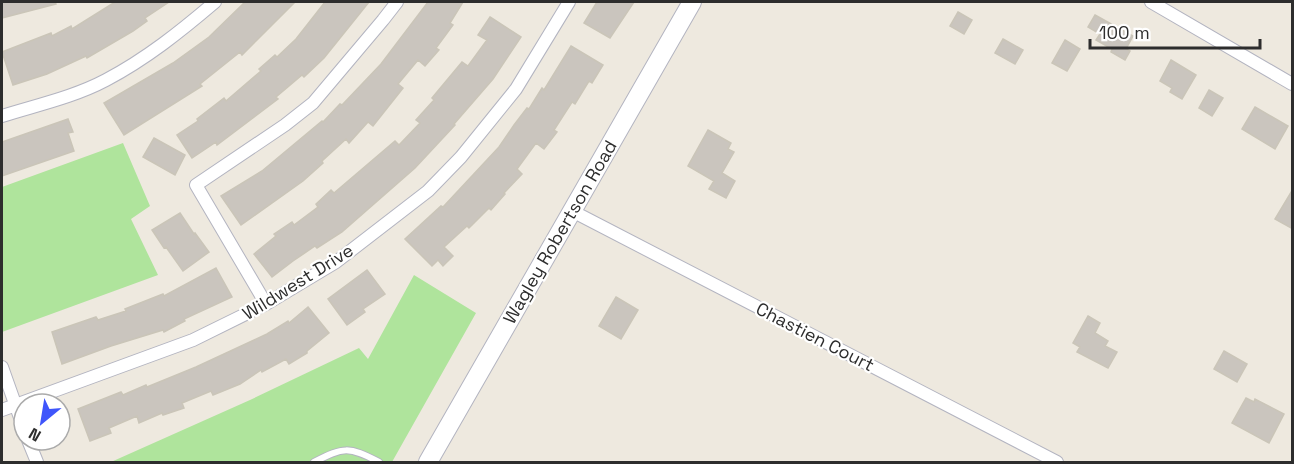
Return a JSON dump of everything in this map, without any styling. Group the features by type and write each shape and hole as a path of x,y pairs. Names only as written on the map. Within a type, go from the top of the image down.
{"street":[{"path":"3,112 63,98 105,81 180,32 215,2"},
{"path":"266,304 196,185 313,103 397,2"},
{"name":"Wildwest Drive","path":"49,392 164,352 226,325 336,262 428,191 461,157 516,89 569,2"},
{"path":"1151,2 1293,84"},
{"name":"Wagley Robertson Road","path":"428,462 572,211 686,4"},
{"name":"Chastien Court","path":"572,211 1058,462"},
{"path":"2,367 12,395"}],"lane":[{"path":"314,462 340,449 350,450 379,462"}],"green space":[{"path":"123,143 150,206 131,219 158,275 2,332 2,187"},
{"path":"414,275 476,313 392,462 111,462 359,348 368,359"}],"building":[{"path":"2,2 55,2 56,4 2,18"},
{"path":"115,2 169,2 145,18 147,21 133,31 87,58 86,56 47,74 13,85 2,52 51,33 52,36 71,26 72,29"},
{"path":"245,2 295,2 242,55 240,52 200,84 202,86 124,135 104,103 173,63 209,37"},
{"path":"325,2 369,2 324,58 304,77 302,75 276,97 278,99 217,145 216,142 192,158 177,135 198,121 197,119 224,98 226,101 261,71 259,69 275,55 277,57 296,39"},
{"path":"428,2 463,2 450,23 453,25 436,48 439,50 425,66 418,60 398,84 403,88 373,126 368,122 349,143 346,139 303,181 241,225 221,196 262,171 323,122 340,104 342,105 381,64"},
{"path":"597,2 634,2 610,38 584,23"},
{"path":"958,12 972,20 964,34 950,26"},
{"path":"1095,15 1133,36 1126,49 1130,51 1125,60 1096,40 1100,34 1088,27"},
{"path":"490,17 521,37 493,79 455,125 415,168 342,232 317,248 315,246 272,277 254,254 276,236 274,234 292,222 294,225 318,207 316,204 331,190 334,193 395,141 399,145 420,123 416,120 462,62 468,66 487,40 478,35"},
{"path":"1003,39 1023,50 1015,64 995,53"},
{"path":"1065,40 1080,49 1067,71 1052,63"},
{"path":"571,46 603,65 592,83 589,81 575,104 572,102 554,130 557,132 544,149 536,143 517,169 522,174 491,210 489,208 469,228 467,226 444,247 453,256 443,266 438,260 432,266 405,239 441,206 443,207 499,147 527,108 529,109 542,88 544,90"},
{"path":"1171,60 1196,75 1182,99 1170,92 1172,88 1160,81"},
{"path":"1209,90 1223,98 1212,116 1199,108"},
{"path":"1255,107 1288,126 1275,149 1242,129"},
{"path":"68,119 73,132 68,133 74,151 2,176 2,142"},
{"path":"708,130 731,143 728,149 734,152 722,173 735,181 726,198 709,189 714,181 688,166"},
{"path":"154,138 185,155 175,175 143,157"},
{"path":"1293,189 1293,229 1275,219"},
{"path":"180,213 209,252 183,271 152,230"},
{"path":"216,268 232,297 184,319 185,321 164,332 163,330 111,346 62,364 52,332 96,317 98,320 126,311 125,309 163,294 164,296"},
{"path":"367,270 385,294 363,309 365,312 347,325 328,299"},
{"path":"616,297 638,310 621,339 599,326"},
{"path":"308,307 329,333 307,353 289,364 286,359 262,372 261,370 240,384 213,395 211,391 182,403 184,408 163,415 162,413 139,423 137,416 109,428 111,433 90,441 78,409 121,392 123,395 146,385 147,387 196,367 267,334 288,321 289,323"},
{"path":"1088,316 1100,323 1095,333 1108,341 1105,346 1117,352 1108,368 1077,352 1080,347 1073,343"},
{"path":"1224,351 1247,364 1237,382 1214,369"},
{"path":"1246,398 1254,402 1255,399 1284,414 1269,443 1232,423"}]}
